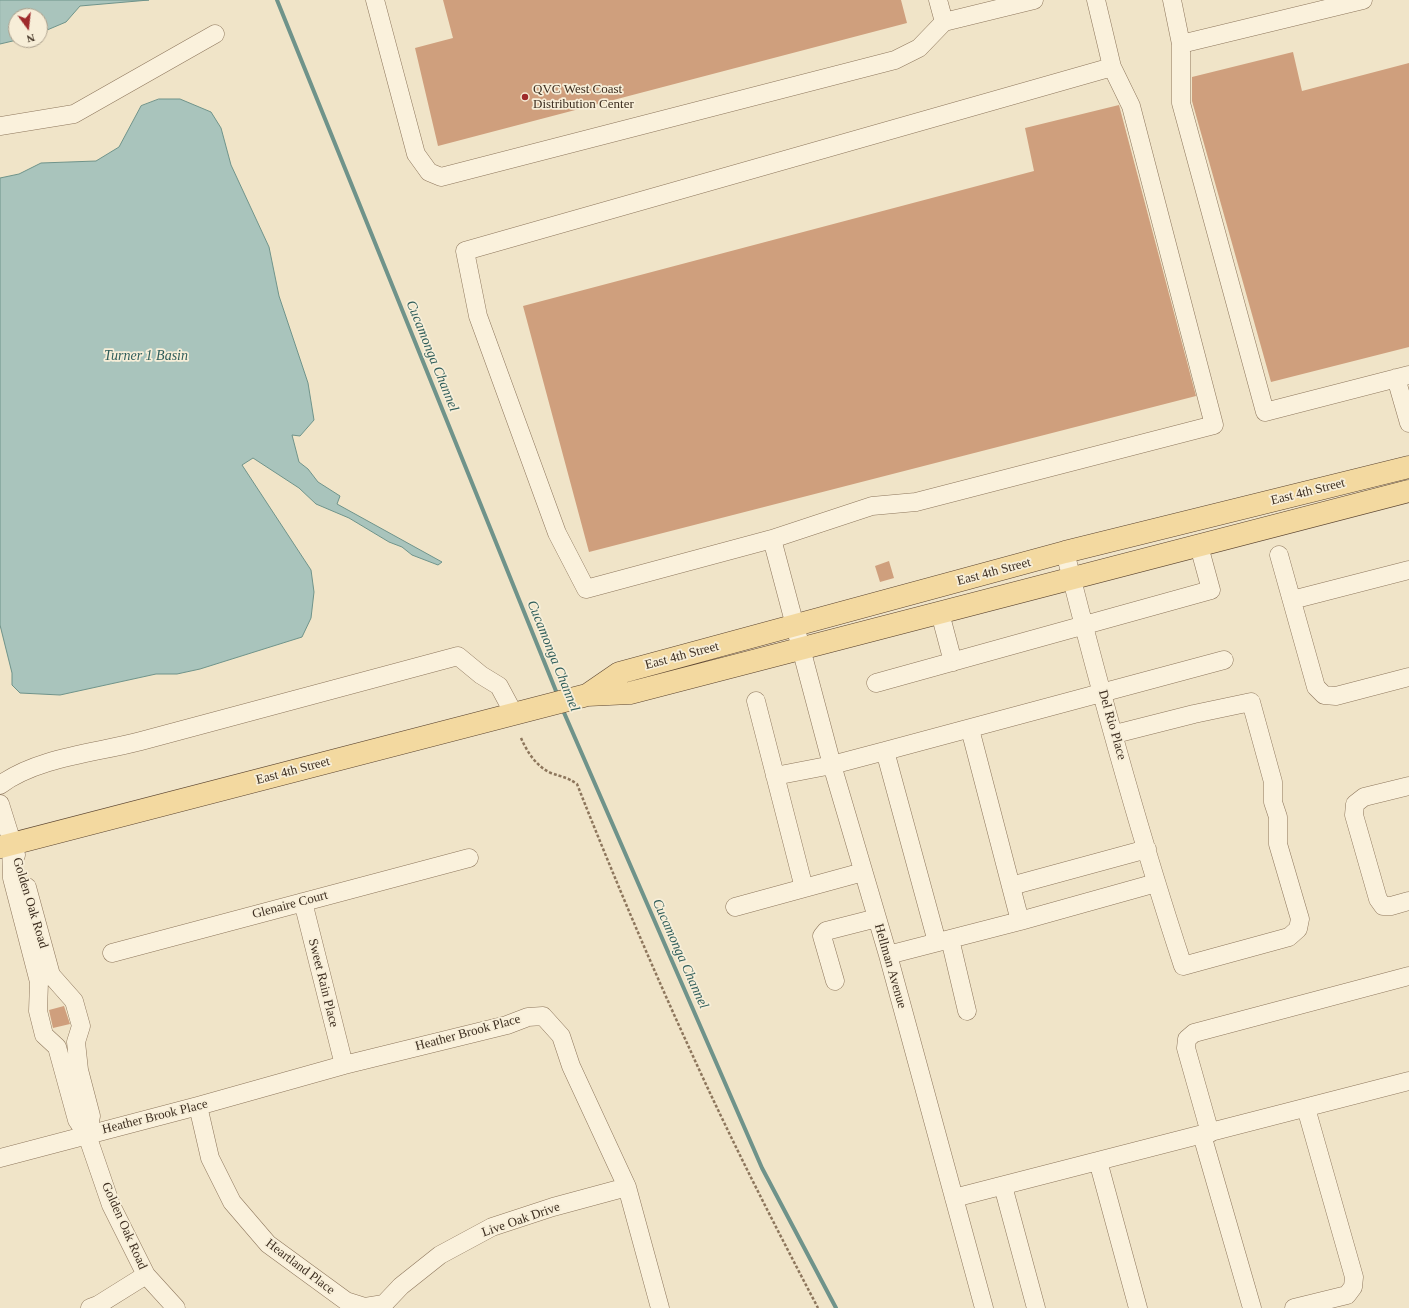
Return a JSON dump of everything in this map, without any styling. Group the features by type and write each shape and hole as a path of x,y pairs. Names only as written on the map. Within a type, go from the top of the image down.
{"main road":[{"name":"East 4th Street","path":"587,695 619,673 1065,552 1409,466"},
{"name":"East 4th Street","path":"6,846 587,695 630,693 1409,491"}],"street":[{"path":"375,0 416,154 429,172 441,177 895,60 919,48 944,22 1033,0"},
{"path":"938,0 944,22"},
{"path":"1096,0 1112,67 1131,106 1214,425 916,502 872,506 772,539 586,589 557,533 478,316 465,251 1112,67"},
{"path":"1172,0 1181,44 1181,103 1264,412 1402,377 1409,423"},
{"path":"1181,44 1363,0"},
{"path":"0,126 74,114 216,34"},
{"name":"Hellman Avenue","path":"772,539 803,649 832,765 888,955 984,1308"},
{"path":"876,683 1211,590 1199,546"},
{"name":"Del Rio Place","path":"1065,552 1084,626 1114,734 1147,849 1158,890 1183,966 1289,937 1298,929 1300,919 1278,844 1278,817 1273,802 1273,782 1251,702 1194,714 1114,734"},
{"path":"1279,555 1316,688 1324,695 1336,696 1409,677"},
{"path":"1292,600 1409,570"},
{"path":"940,613 953,662"},
{"path":"0,785 14,775 39,766 146,740 458,656 481,675 499,686 514,714"},
{"path":"775,776 832,765 1103,694 1224,660"},
{"path":"756,701 804,888"},
{"path":"970,729 1020,921"},
{"path":"885,751 967,1011"},
{"path":"1409,786 1364,797 1355,804 1354,815 1378,899 1383,906 1391,906 1409,901"},
{"path":"0,804 6,846"},
{"name":"Golden Oak Road","path":"6,846 12,878 39,982 38,1011 44,1035 57,1047 77,1120 87,1134 111,1205 146,1275 176,1308"},
{"name":"Golden Oak Road","path":"6,846 23,874 51,975 74,1001 81,1026 76,1042 79,1070 91,1116 87,1134"},
{"path":"1010,886 1147,849"},
{"name":"Glenaire Court","path":"112,953 469,858"},
{"path":"735,907 864,872"},
{"path":"888,955 1020,921 1158,890"},
{"name":"Sweet Rain Place","path":"303,902 344,1065"},
{"path":"835,981 822,936 826,931 877,918"},
{"path":"1252,1308 1206,1134 1186,1048 1187,1039 1194,1033 1409,976"},
{"name":"Heather Brook Place","path":"0,1158 198,1106 344,1065 507,1025 528,1017 543,1016 561,1036 570,1066 627,1187 660,1308"},
{"path":"954,1198 1409,1082"},
{"name":"Heartland Place","path":"198,1106 210,1158 232,1202 268,1244 346,1301 365,1307"},
{"path":"1294,1308 1347,1295 1353,1287 1354,1276 1306,1108"},
{"path":"1098,1161 1138,1308"},
{"path":"1003,1186 1036,1308"},
{"name":"Live Oak Drive","path":"365,1307 384,1304 401,1286 440,1255 492,1227 553,1207 627,1187"},
{"path":"90,1308 98,1305 146,1275"}],"path":[{"path":"521,738 525,747 538,765 551,773 567,777 577,784 655,971 692,1054 740,1155 818,1308"}],"water":[{"path":"0,0 149,0 80,6 66,22 48,30 48,8 8,8 8,42 0,44"},
{"name":"Turner 1 Basin","path":"159,99 180,99 211,112 221,128 231,165 269,247 279,296 308,383 314,420 300,436 292,435 299,462 308,469 318,482 340,496 337,504 442,562 438,565 412,555 402,547 389,542 349,518 316,504 299,488 253,458 242,465 311,570 314,592 311,618 302,637 200,669 177,674 156,674 60,695 20,693 12,685 12,673 0,625 0,178 19,174 41,163 96,161 119,147 141,106"}],"building":[{"name":"QVC West Coast Distribution Center","path":"443,0 901,0 907,23 438,146 415,48 453,38"},
{"path":"1293,52 1302,91 1409,63 1409,347 1271,382 1192,101 1192,77"},
{"path":"1119,105 1196,396 589,552 523,306 1034,171 1025,128"},
{"path":"889,561 894,578 880,582 875,566"},
{"path":"64,1006 70,1024 53,1028 49,1010"}],"waterway":[{"name":"Cucamonga Channel","path":"277,0 558,696"},
{"name":"Cucamonga Channel","path":"562,708 762,1168 836,1308"}],"place":[{"name":"QVC West Coast Distribution Center","path":"525,97"}]}
